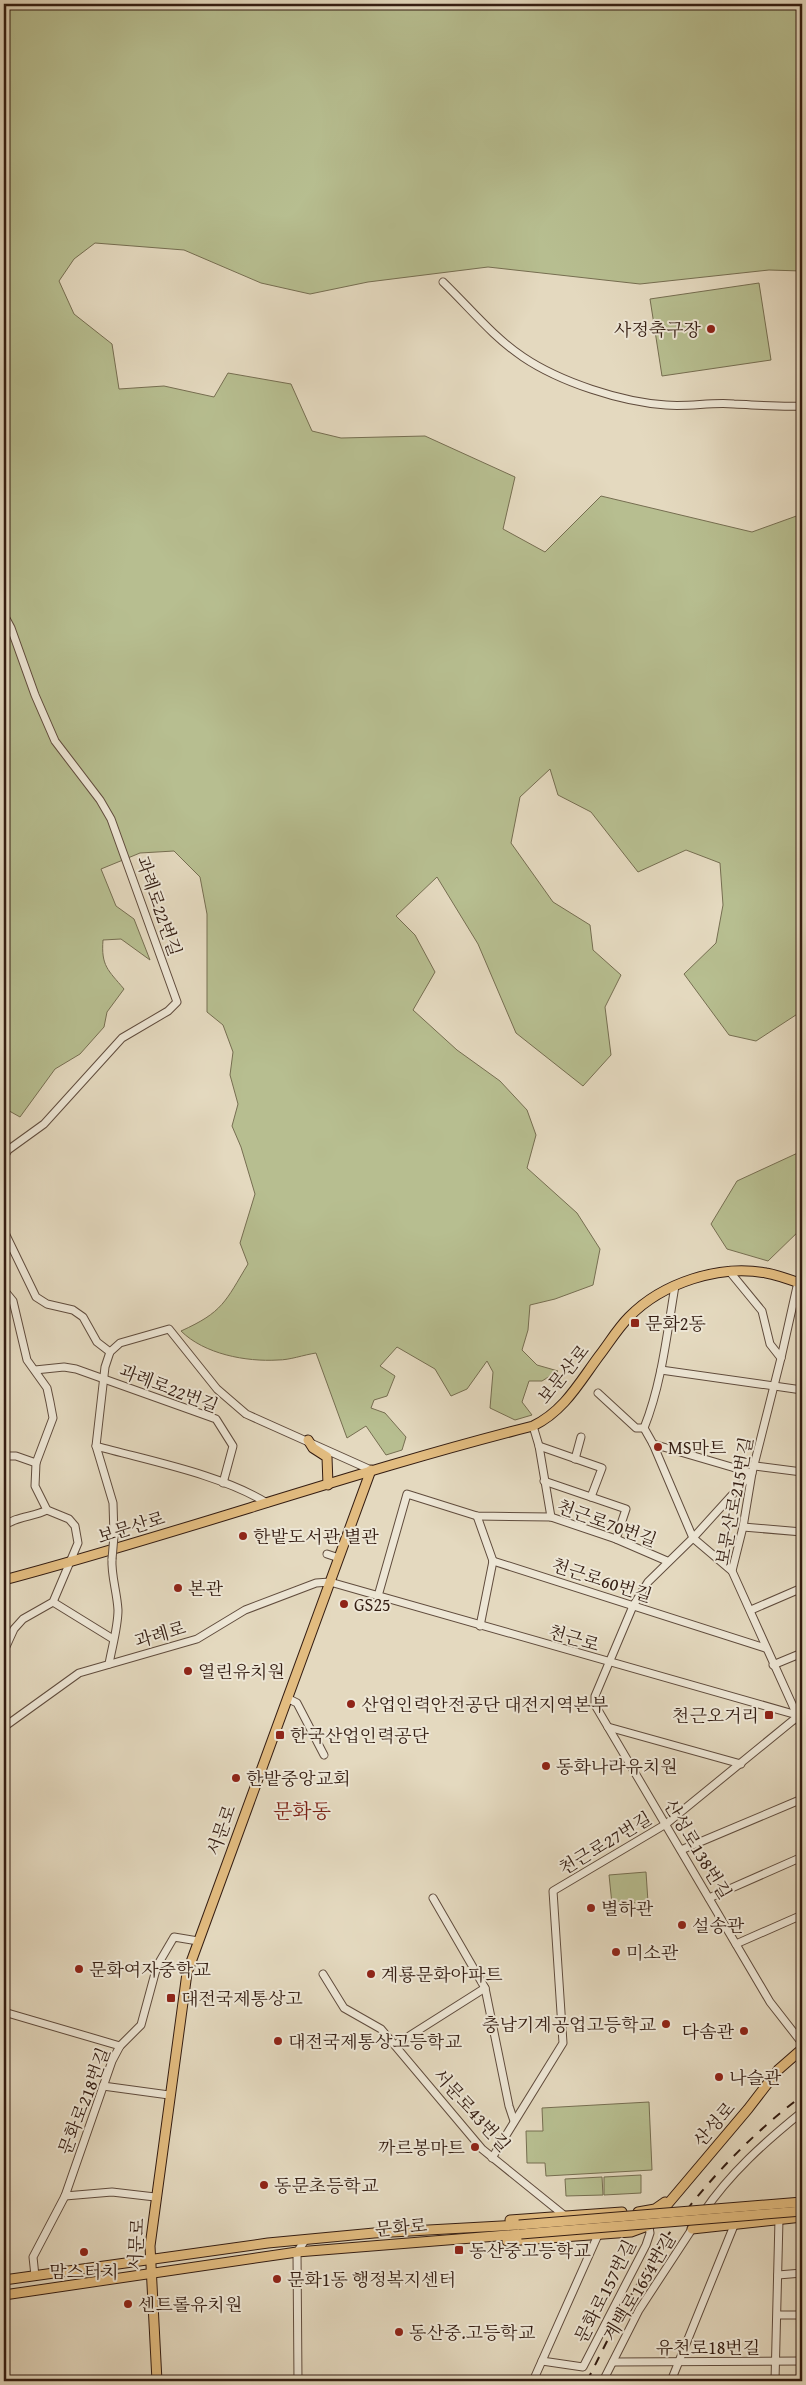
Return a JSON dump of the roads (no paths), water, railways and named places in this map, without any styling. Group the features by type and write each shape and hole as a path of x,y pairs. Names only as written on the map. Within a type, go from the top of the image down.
{"main road":[{"name":"보문산로","path":"4,1580 71,1562 371,1470 533,1426 547,1420 565,1404 630,1316 662,1292 675,1286 698,1278 730,1272 765,1273 800,1283"},
{"path":"308,1440 313,1448 327,1457 328,1484"},
{"name":"서문로","path":"157,2381 150,2260 155,2197 182,2000 198,1941 371,1470"},
{"name":"산성로","path":"650,2225 748,2109 778,2070 802,2049"},
{"path":"495,2227 507,2220 645,2211 655,2209 671,2198"},
{"path":"704,2211 720,2210 732,2206 802,2200"},
{"name":"문화로","path":"4,2295 297,2252 479,2237 520,2229 802,2200"},
{"name":"문화로","path":"4,2280 306,2239 495,2227 520,2229 802,2211"},
{"path":"692,2229 802,2216"},
{"path":"479,2237 501,2241 598,2235 631,2232 650,2225"}],"street":[{"path":"443,282 507,345 523,357 541,368 598,390 637,402 667,405 802,406"},
{"name":"과례로22번길","path":"4,615 12,628 35,695 55,741 100,800 111,819 177,1002 168,1011 122,1038 44,1124 8,1150 4,1156"},
{"name":"과례로22번길","path":"4,1231 36,1297 47,1304 73,1310 83,1317 97,1342 110,1352"},
{"path":"730,1272 762,1311 770,1344 782,1358"},
{"name":"보문산로215번길","path":"799,1714 773,1666 732,1571 773,1385 782,1358 800,1283"},
{"path":"644,1428 652,1408 661,1370 675,1286"},
{"path":"4,1290 14,1301 27,1360 47,1388 53,1418 36,1463 35,1486 47,1510 69,1519 75,1526 78,1543 53,1602 23,1619 14,1629 4,1651"},
{"name":"과례로22번길","path":"113,1639 118,1612 117,1590 111,1568 114,1536 113,1503 96,1446 103,1378 110,1352 120,1343 170,1330 217,1389 246,1414 308,1440"},
{"name":"과례로22번길","path":"34,1370 64,1367 103,1378 216,1419 233,1446 222,1483"},
{"path":"661,1370 802,1390"},
{"path":"598,1393 636,1428 644,1428"},
{"path":"533,1426 539,1446 551,1517"},
{"path":"644,1428 654,1444 693,1538 732,1571"},
{"path":"575,1459 581,1437"},
{"path":"308,1440 371,1470"},
{"path":"654,1444 754,1470 802,1472"},
{"path":"96,1446 249,1492 266,1503"},
{"path":"539,1446 602,1468 591,1497"},
{"path":"4,1456 16,1456 36,1463"},
{"name":"산성로138번길","path":"754,1470 693,1538 667,1561 648,1582 633,1606 595,1696 595,1705 770,2002 802,2043"},
{"path":"544,1481 626,1509 616,1539"},
{"name":"천근로70번길","path":"378,1596 407,1494 477,1516 551,1517 616,1539 667,1561"},
{"path":"4,1526 10,1522 47,1510"},
{"path":"477,1516 493,1561 480,1626"},
{"path":"743,1527 802,1532"},
{"path":"327,1554 338,1558"},
{"name":"천근로60번길","path":"493,1561 765,1648"},
{"name":"천근로","path":"330,1582 609,1663 799,1714"},
{"name":"과례로","path":"4,1727 79,1673 197,1639 244,1610 316,1584 330,1582"},
{"path":"750,1610 802,1588"},
{"path":"53,1602 113,1639 109,1664"},
{"path":"773,1666 802,1653"},
{"path":"287,1698 297,1703 324,1755"},
{"path":"799,1714 802,1729"},
{"name":"천근로27번길","path":"514,2121 563,2043 553,1892 666,1824 741,1764 799,1714"},
{"path":"608,1727 741,1764"},
{"path":"681,1850 802,1799"},
{"path":"709,1898 802,1857"},
{"path":"433,1898 485,1988 509,2106 514,2121 492,2158"},
{"path":"736,1944 802,1915"},
{"name":"문화로218번길","path":"35,2276 33,2257 65,2196 112,2062 120,2046 141,2025 157,1966 174,1937 198,1941"},
{"name":"서문로43번길","path":"323,1974 344,2008 381,2030 482,2149 565,2216"},
{"path":"395,2045 485,1988"},
{"path":"4,2012 120,2046"},
{"path":"103,2086 169,2095"},
{"name":"계백로1654번길","path":"603,2381 639,2310 704,2211 730,2178 769,2139 802,2112"},
{"name":"서문로","path":"65,2196 112,2192 155,2197"},
{"name":"문화로157번길","path":"542,2361 565,2366 583,2367 646,2244 650,2233 650,2225 645,2211"},
{"path":"775,2381 779,2219"},
{"path":"671,2381 735,2223"},
{"path":"533,2381 598,2235"},
{"path":"298,2381 297,2252 306,2239"},
{"path":"778,2275 802,2273"},
{"path":"778,2315 802,2315"},
{"name":"유천로18번길","path":"613,2362 802,2361"}],"railway":[{"path":"587,2381 635,2288 656,2252 682,2216 730,2160 765,2126 802,2096"}],"place":[{"name":"사정축구장","path":"711,329"},
{"name":"문화2동","path":"635,1323"},
{"name":"MS마트","path":"658,1447"},
{"name":"한밭도서관 별관","path":"243,1536"},
{"name":"본관","path":"178,1588"},
{"name":"GS25","path":"344,1604"},
{"name":"열린유치원","path":"188,1671"},
{"name":"산업인력안전공단 대전지역본부","path":"351,1704"},
{"name":"천근오거리","path":"769,1715"},
{"name":"한국산업인력공단","path":"280,1735"},
{"name":"동화나라유치원","path":"546,1766"},
{"name":"한밭중앙교회","path":"236,1778"},
{"name":"별하관","path":"591,1908"},
{"name":"설송관","path":"682,1925"},
{"name":"미소관","path":"616,1952"},
{"name":"문화여자중학교","path":"79,1969"},
{"name":"계룡문화아파트","path":"371,1974"},
{"name":"대전국제통상고","path":"171,1998"},
{"name":"충남기계공업고등학교","path":"666,2024"},
{"name":"다솜관","path":"744,2031"},
{"name":"대전국제통상고등학교","path":"278,2041"},
{"name":"나슬관","path":"719,2077"},
{"name":"까르봉마트","path":"475,2147"},
{"name":"동문초등학교","path":"264,2185"},
{"name":"동산중고등학교","path":"459,2250"},
{"name":"맘스터치","path":"84,2252"},
{"name":"문화1동 행정복지센터","path":"277,2279"},
{"name":"센트롤유치원","path":"128,2304"},
{"name":"동산중.고등학교","path":"399,2332"}],"district":[{"name":"문화동","path":"302,1810"}]}
